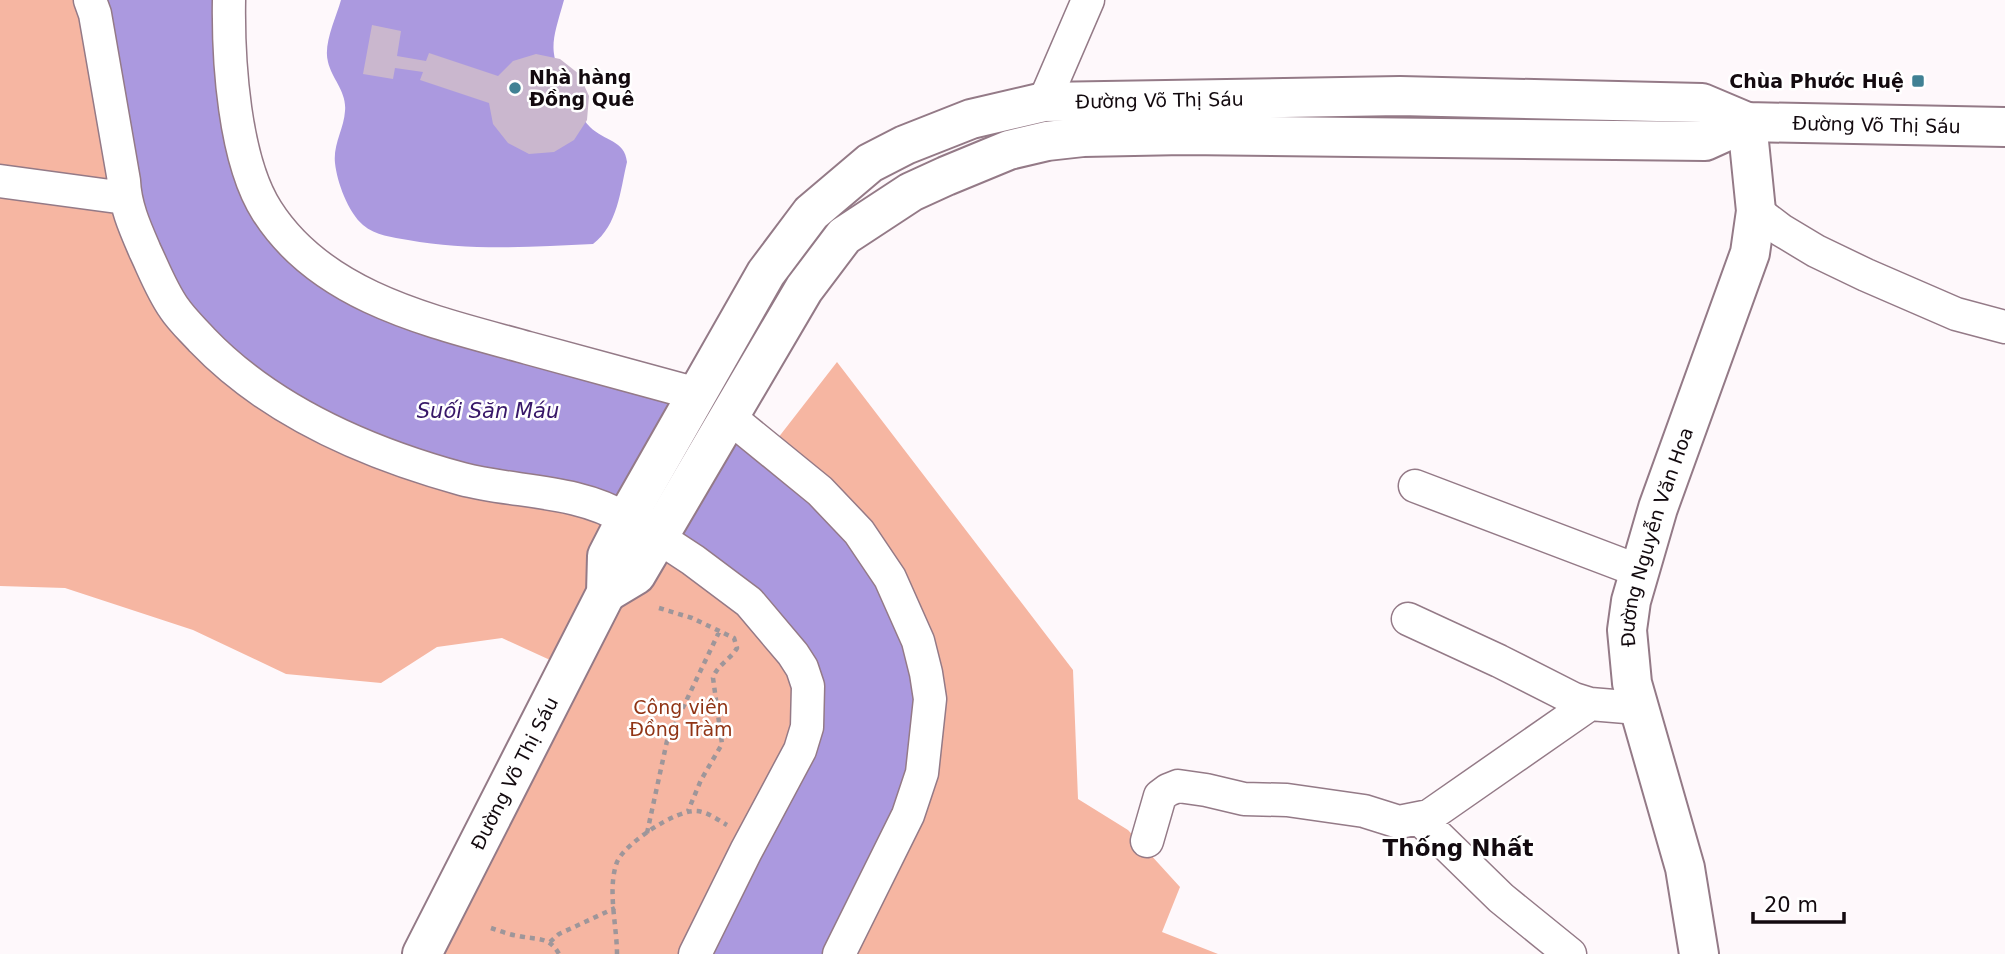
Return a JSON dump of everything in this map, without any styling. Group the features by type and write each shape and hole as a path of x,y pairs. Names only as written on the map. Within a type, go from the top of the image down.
{"main road":[{"name":"Đường Võ Thị Sáu","path":"422,954 606,593 636,575 642,528 697,394 766,273 811,213 870,163 905,145 971,119 1044,102 1400,96 1702,103 1747,122 2005,127"},
{"name":"Đường Võ Thị Sáu","path":"642,528 728,415 804,289 844,236 911,192 1009,150 1047,141 1083,137 1184,135 1705,141 1747,122"},
{"name":"Đường Nguyễn Văn Hoa","path":"1699,954 1685,868 1638,708 1628,655 1627,630 1631,601 1658,508 1750,253 1756,211 1747,122"}],"street":[{"path":"90,0 95,14 125,198 155,274 174,308 239,376 296,413 336,433 422,467 491,486 554,494 612,510 693,560 749,602 802,668 808,686 807,727 800,750 695,954"},
{"path":"229,0 228,26 236,116 249,170 266,210 294,247 338,279 424,319 697,394"},
{"path":"1044,102 1088,0"},
{"path":"0,181 125,198"},
{"path":"1756,211 1781,230 1866,275 1956,314 2005,327"},
{"path":"728,415 820,491 859,532 890,578 918,641 926,673 930,699 922,773 908,815 839,954"},
{"path":"1415,486 1639,571"},
{"path":"1408,620 1574,699 1590,704 1638,708"},
{"path":"1147,841 1160,796 1178,786 1244,799 1287,800 1364,811 1399,822 1420,819 1429,816 1590,704"},
{"path":"1420,819 1501,898 1570,954"}],"path":[{"path":"659,608 720,629 734,638 737,648 733,656 715,670 713,678 722,744 701,780 688,811"},
{"path":"646,834 667,741 720,629"},
{"path":"617,954 614,877 617,862 624,851 646,834 688,811 700,811 752,840"},
{"path":"550,942 559,934 615,908"},
{"path":"491,928 544,939 554,945 559,954"}],"green space":[{"path":"0,0 78,0 103,127 606,520 599,591 561,665 502,638 437,647 381,683 286,674 193,630 65,588 0,586"},
{"path":"837,362 1073,670 1078,799 1128,830 1180,887 1162,932 1218,954 853,954 926,802 942,736 938,657 926,618 864,519 778,438"},
{"name":"Công viên Đồng Tràm","path":"664,554 723,595 792,671 797,725 683,954 440,954 610,609"}],"water":[{"name":"Suối Săn Máu","path":"102,0 218,0 287,255 681,399 712,416 852,540 907,643 920,699 911,771 826,954 708,954 820,705 726,568 494,475 398,447 279,390 183,302 135,195"},
{"path":"341,0 564,0 554,38 558,67 584,120 596,132 618,145 627,162 617,207 601,236 593,244 477,247 390,237 373,232 363,225 344,196 335,163 345,104 327,55"}],"building":[{"name":"Nhà hàng Đồng Quê","path":"372,25 401,31 397,56 426,61 429,53 498,76 513,61 536,54 560,59 579,74 589,96 587,120 574,140 554,152 529,154 508,143 493,124 489,103 420,80 423,72 395,68 393,79 363,74"}],"place":[{"name":"Chùa Phước Huệ","path":"1918,81"},
{"name":"Nhà hàng Đồng Quê","path":"515,88"}],"district":[{"name":"Thống Nhất","path":"1458,848"}]}
